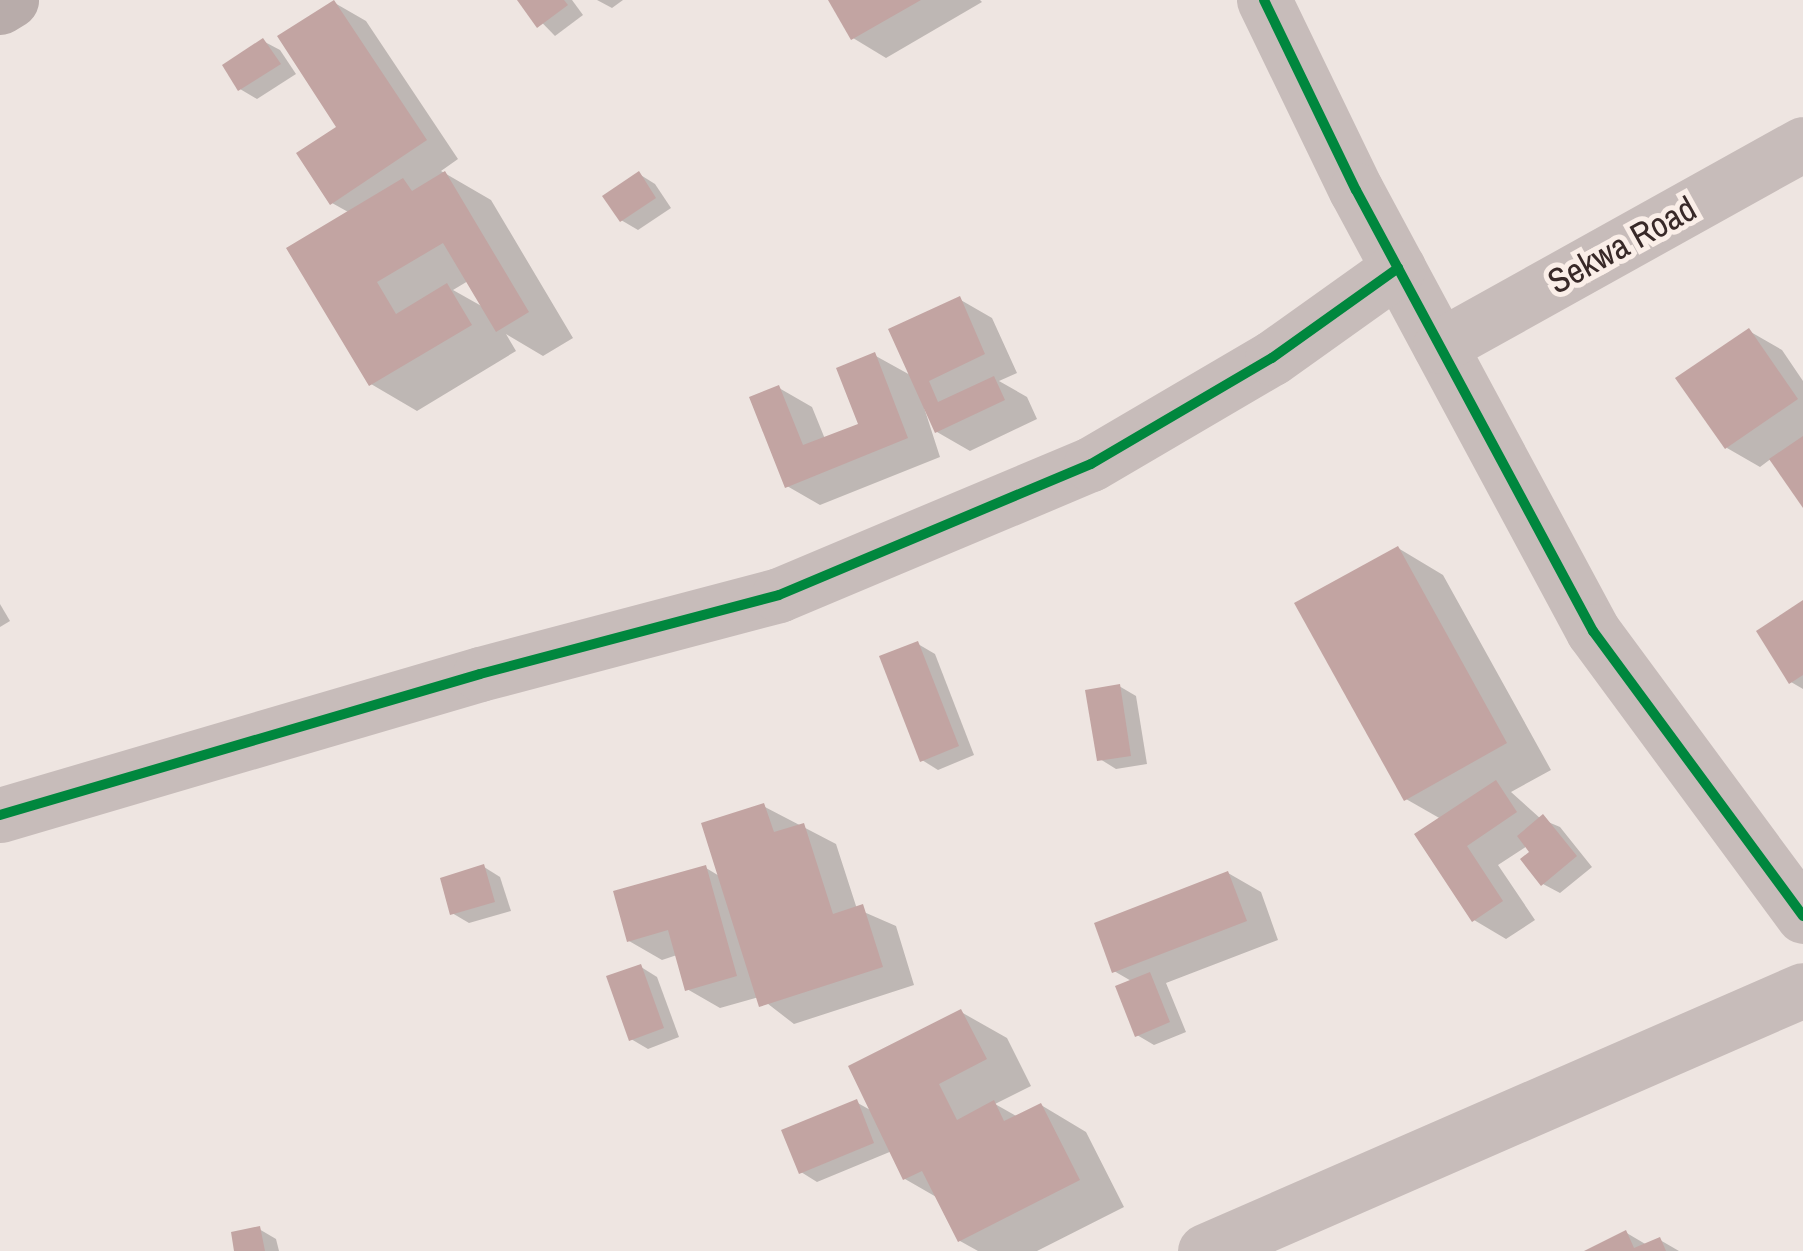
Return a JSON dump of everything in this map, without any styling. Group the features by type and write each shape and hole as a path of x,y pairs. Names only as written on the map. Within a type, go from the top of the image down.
{"main road":[{"path":"0,7 11,0"}],"street":[{"path":"1264,0 1398,268 1592,631 1803,916"},
{"name":"Sekwa Road","path":"1440,346 1803,144"},
{"path":"0,814 480,674 779,595 1091,464 1272,358 1398,268"},
{"path":"1205,1251 1803,990"}],"building":[{"path":"334,0 427,140 330,205 296,153 336,127 277,36"},
{"path":"517,0 564,0 568,5 537,28"},
{"path":"828,0 921,0 851,40"},
{"path":"263,38 281,64 238,91 222,65"},
{"path":"445,171 529,312 496,332 443,243 377,282 396,314 447,283 472,325 369,386 286,248 403,178 412,191"},
{"path":"639,171 656,198 620,222 602,196"},
{"path":"960,296 985,354 929,381 938,402 994,376 1005,400 935,433 888,329"},
{"path":"1749,328 1798,399 1725,449 1675,378"},
{"path":"875,352 908,438 785,488 749,397 779,385 803,445 858,424 836,368"},
{"path":"1803,436 1803,508 1769,459"},
{"path":"1398,546 1507,743 1404,801 1294,603"},
{"path":"1803,600 1803,675 1789,684 1756,631"},
{"path":"918,641 959,746 920,762 879,656"},
{"path":"1120,684 1131,756 1097,761 1085,690"},
{"path":"1496,780 1517,812 1467,846 1503,901 1472,922 1414,834"},
{"path":"764,803 774,832 804,823 833,914 863,904 883,967 759,1007 701,823"},
{"path":"1543,814 1577,856 1541,886 1520,859 1529,852 1517,836"},
{"path":"484,864 495,902 450,915 440,878"},
{"path":"706,865 737,976 685,991 668,930 627,942 613,891"},
{"path":"1228,871 1247,921 1112,973 1094,923"},
{"path":"641,964 664,1028 629,1041 606,976"},
{"path":"1150,972 1170,1022 1135,1037 1115,986"},
{"path":"961,1009 987,1059 939,1084 957,1120 994,1100 1004,1121 1041,1103 1080,1180 958,1242 922,1171 903,1180 848,1066"},
{"path":"857,1099 874,1143 799,1174 781,1130"},
{"path":"260,1226 265,1251 234,1251 231,1232"},
{"path":"1626,1230 1634,1248 1660,1237 1666,1251 1584,1251"}],"cycle path":[{"path":"1264,0 1356,190 1593,631 1803,916"},
{"path":"0,815 480,674 779,595 1091,464 1272,358 1398,268"}]}
